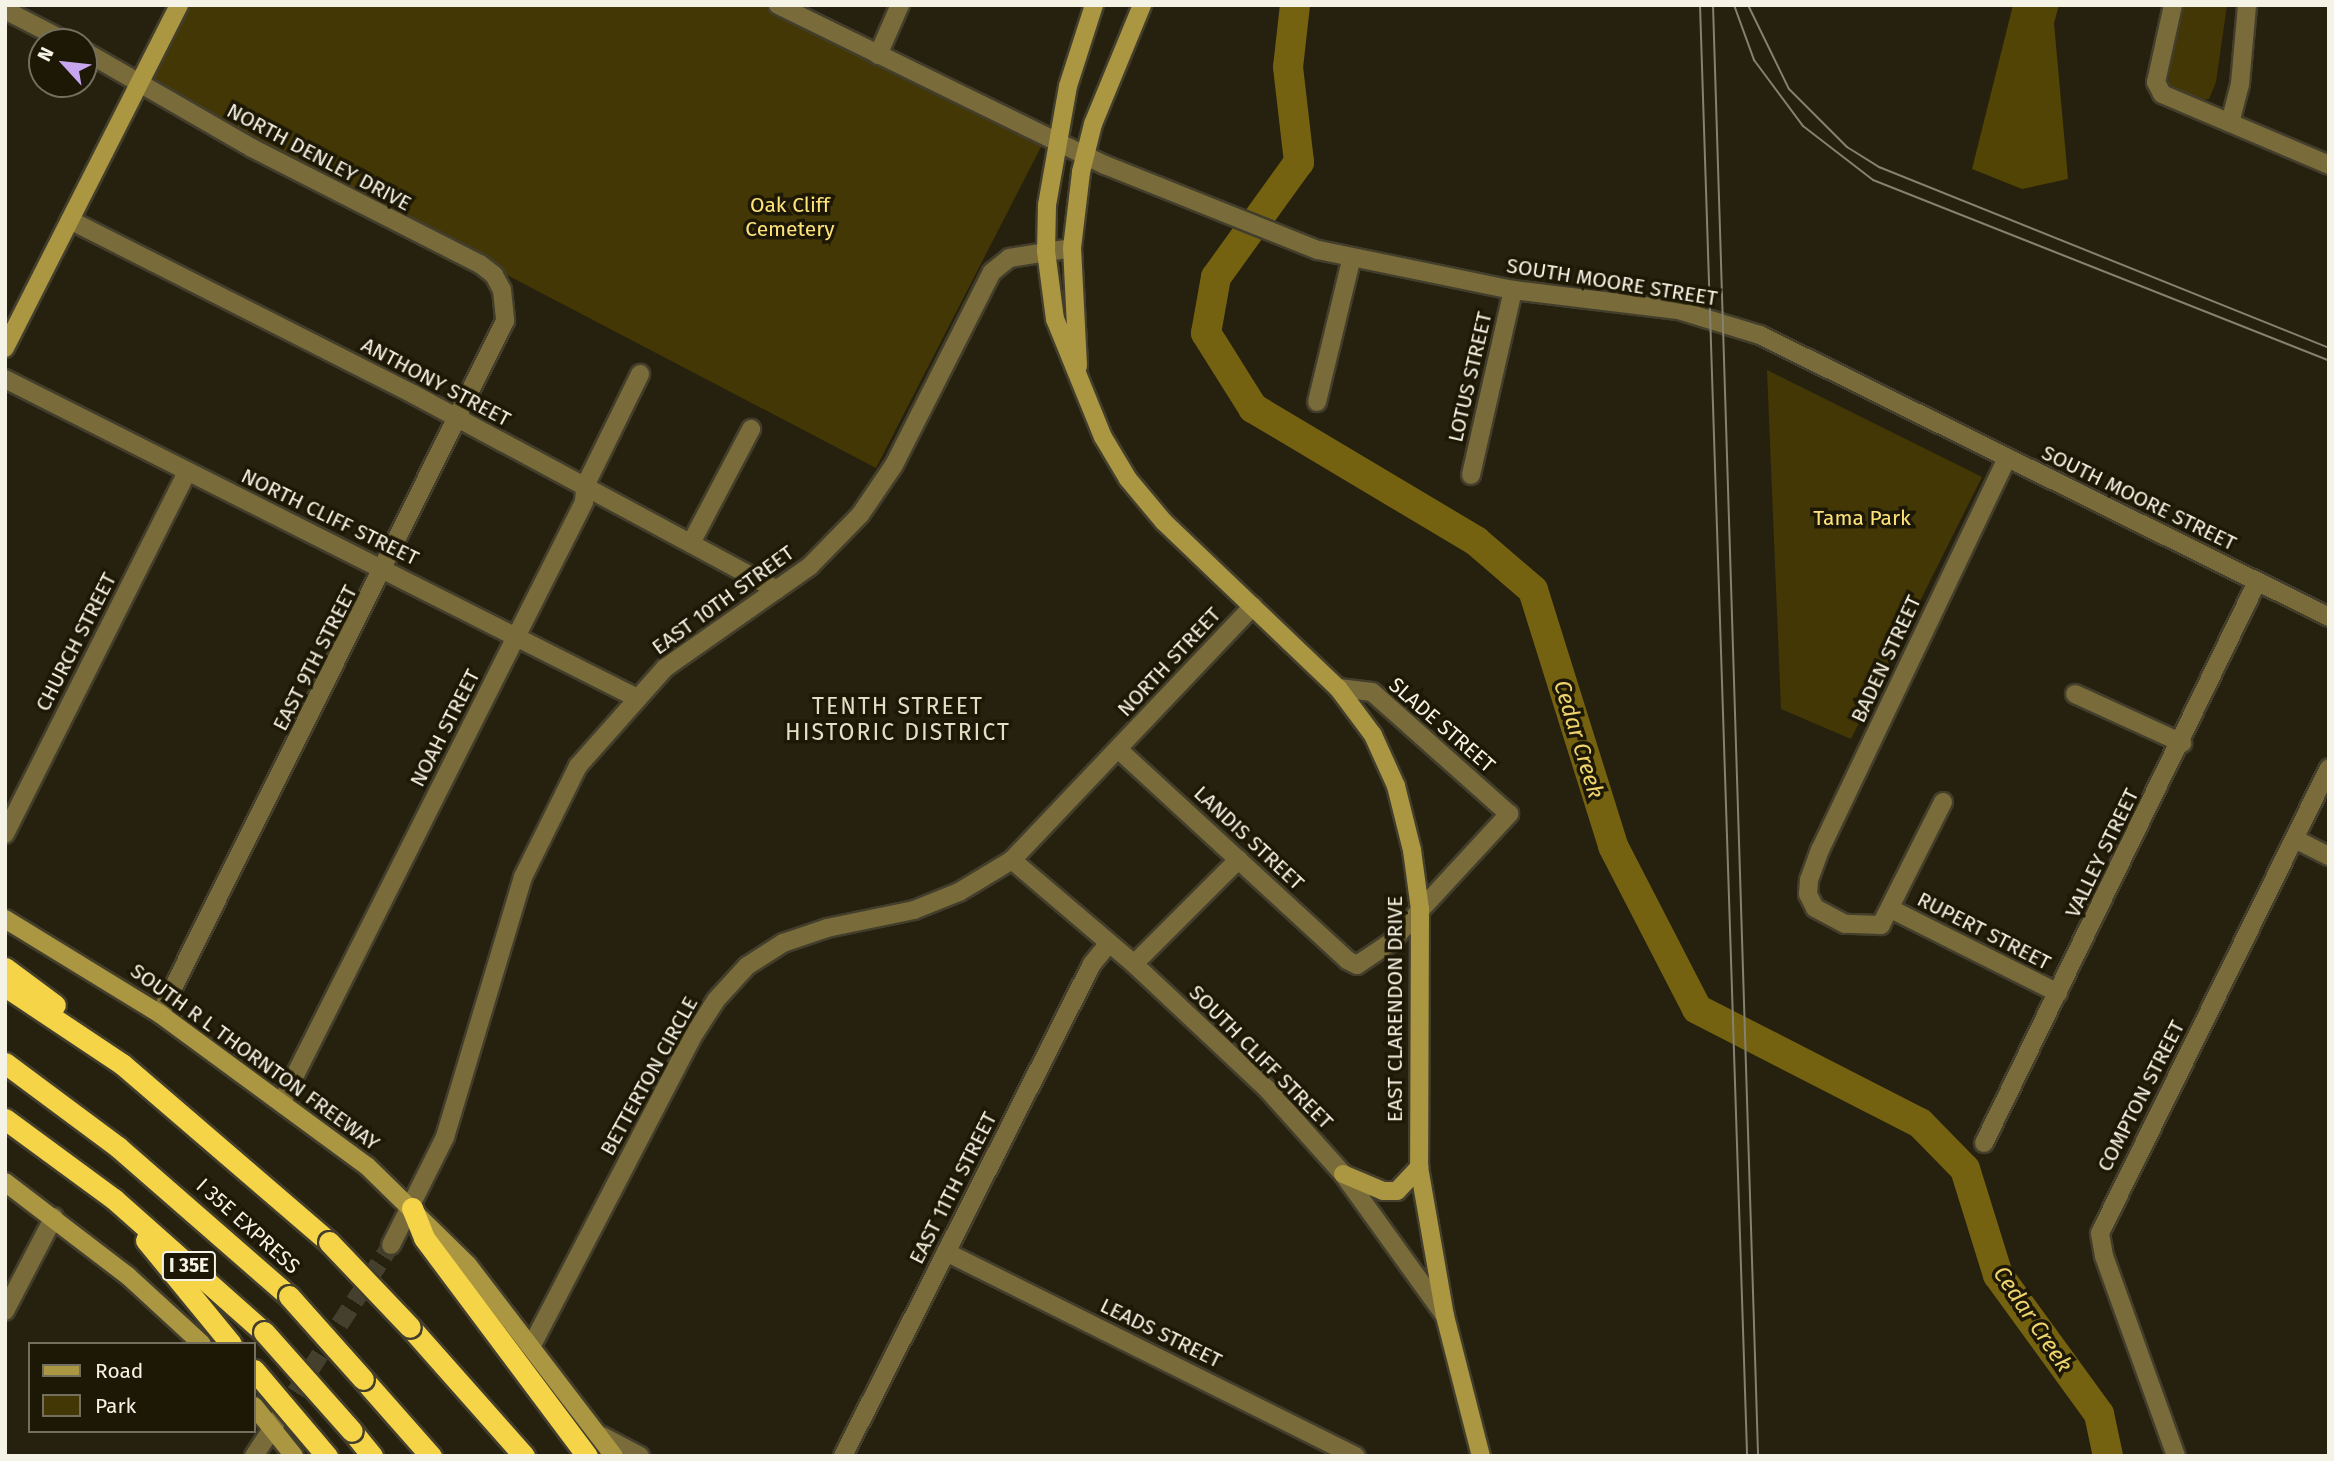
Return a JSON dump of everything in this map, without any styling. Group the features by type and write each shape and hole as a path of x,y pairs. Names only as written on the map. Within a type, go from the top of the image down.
{"highway":[{"path":"5,968 24,978 329,1242 410,1327 524,1456"},
{"path":"5,986 122,1064"},
{"name":"I 35E EXPRESS","path":"5,1063 118,1147 289,1296 431,1456"},
{"name":"I 35E","path":"5,1119 114,1199 264,1332 372,1456"},
{"path":"114,1199 229,1342"},
{"path":"412,1208 424,1238 587,1456"},
{"path":"256,1372 327,1456"}],"street":[{"path":"5,348 179,5"},
{"name":"SOUTH MOORE STREET","path":"778,5 1084,155 1286,237 1350,260 1513,290 1678,310 1722,321 2329,617"},
{"path":"878,55 900,5"},
{"name":"EAST CLARENDON DRIVE","path":"1094,5 1056,142 1046,251 1055,319 1078,380 1128,479 1164,523 1338,688 1373,735 1396,786 1412,850 1420,909 1419,1167 1445,1316 1480,1456"},
{"name":"EAST CLARENDON DRIVE","path":"1078,380 1072,248 1084,155 1142,5"},
{"path":"2173,5 2156,82 2162,94 2173,101 2329,165"},
{"path":"2230,123 2240,84 2246,5"},
{"path":"5,10 40,28"},
{"name":"NORTH DENLEY DRIVE","path":"98,60 138,86 494,275 502,290 505,321"},
{"name":"ANTHONY STREET","path":"70,220 459,420 777,590"},
{"name":"EAST 10TH STREET","path":"391,1245 412,1208 444,1136 523,877 542,832 578,765 635,697 696,643 777,590 835,543 880,488 992,272 1009,258 1072,248"},
{"path":"1317,402 1350,260"},
{"name":"LOTUS STREET","path":"1471,475 1513,290"},
{"name":"EAST 9TH STREET","path":"160,1014 385,570 505,321"},
{"name":"NOAH STREET","path":"282,1101 584,502 585,486 640,374"},
{"name":"NORTH CLIFF STREET","path":"5,379 517,635 635,697"},
{"path":"691,543 751,429"},
{"name":"BADEN STREET","path":"1891,909 1881,925 1861,927 1830,918 1815,908 1808,894 1809,880 2007,458"},
{"name":"CHURCH STREET","path":"5,834 187,472"},
{"name":"VALLEY STREET","path":"1984,1143 2182,743 2257,582"},
{"name":"NORTH STREET","path":"1119,750 1253,606"},
{"name":"SLADE STREET","path":"1338,688 1372,692 1509,814 1420,909"},
{"path":"2076,694 2182,743"},
{"name":"LANDIS STREET","path":"1119,750 1347,960 1357,965 1375,956 1420,909"},
{"name":"BETTERTON CIRCLE","path":"532,1345 691,1040 716,1000 747,965 783,943 827,928 914,910 959,892 1012,860 1119,750"},
{"name":"COMPTON STREET","path":"2176,1456 2104,1256 2100,1233 2329,768"},
{"path":"1891,909 1943,802"},
{"path":"2294,839 2329,856"},
{"path":"1134,964 1239,859"},
{"name":"SOUTH CLIFF STREET","path":"1012,860 1134,964 1268,1090 1343,1174 1445,1316"},
{"name":"RUPERT STREET","path":"1891,909 2058,993"},
{"name":"SOUTH R L THORNTON FREEWAY","path":"5,919 160,1014 367,1166 468,1265 602,1436 614,1456"},
{"name":"EAST 11TH STREET","path":"843,1456 1092,964 1108,944"},
{"path":"1343,1174 1383,1191 1397,1191 1419,1167"},
{"path":"5,1182 54,1217 200,1342"},
{"path":"5,1311 54,1217"},
{"name":"LEADS STREET","path":"946,1252 1356,1456"},
{"path":"256,1407 276,1422 294,1456"},
{"path":"254,1456 276,1422"},
{"path":"602,1436 640,1456"}],"green space":[{"name":"Oak Cliff Cemetery","path":"190,5 775,5 1043,143 876,468 148,87"},
{"path":"2181,5 2227,5 2216,82 2209,99 2193,101 2175,92 2168,82"},
{"name":"Tama Park","path":"1767,370 1982,477 1851,739 1781,709"}],"shaded area":[{"path":"2013,5 2059,5 2054,23 2068,179 2022,189 1972,169"}],"waterway":[{"name":"Cedar Creek","path":"1295,5 1288,67 1299,162 1216,277 1206,333 1253,408 1476,541 1533,590 1613,846 1697,1009 1920,1123 1965,1169 1998,1275 2099,1414 2108,1456"}],"tunnel":[{"path":"281,1415 391,1245"}],"tram line":[{"path":"1700,5 1747,1456"},
{"path":"1713,5 1758,1456"},
{"path":"1734,5 1754,60 1803,126 1873,180 2329,361"},
{"path":"1748,5 1789,89 1847,147 1879,167 2329,348"}],"district":[{"name":"TENTH STREET HISTORIC DISTRICT","path":"898,719"}]}
